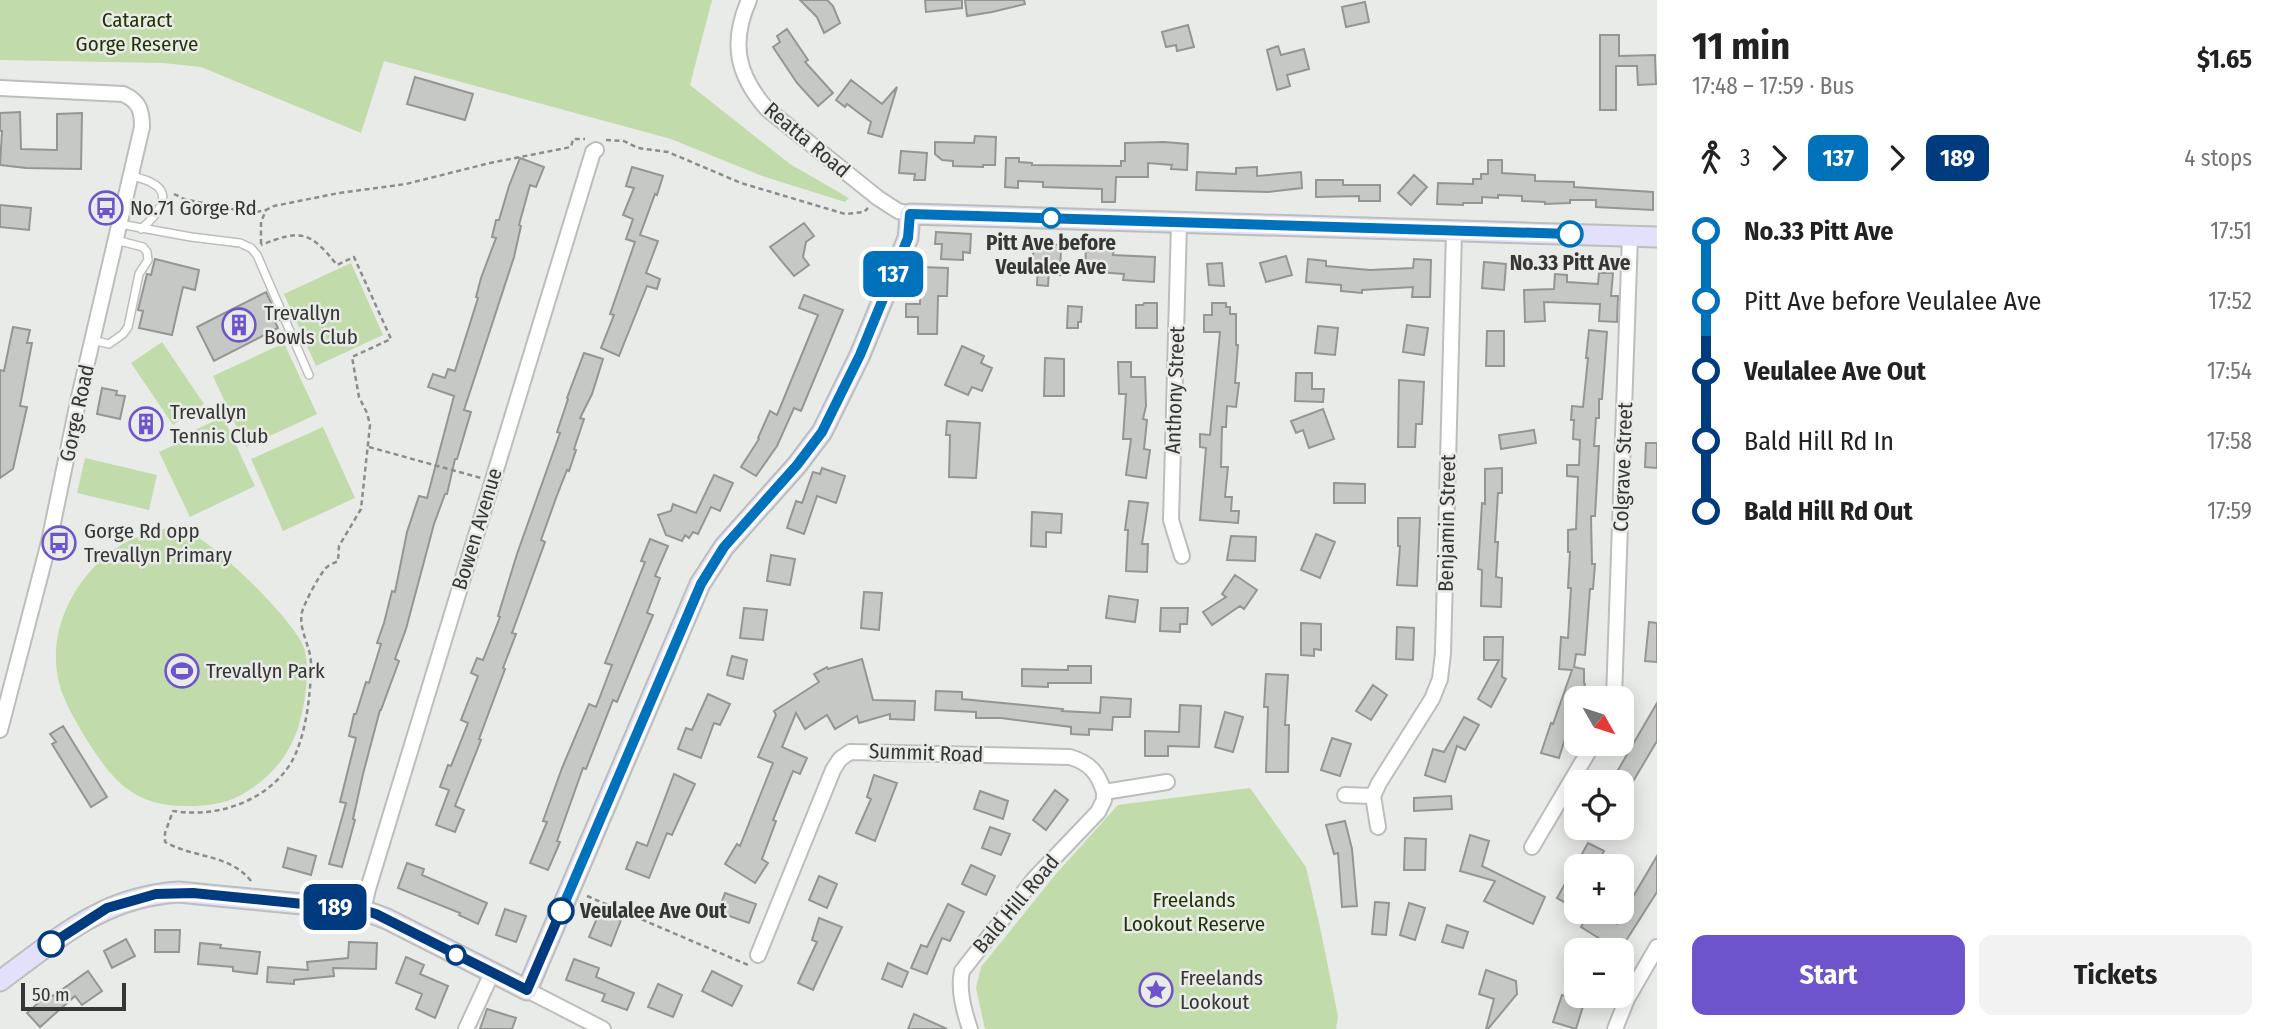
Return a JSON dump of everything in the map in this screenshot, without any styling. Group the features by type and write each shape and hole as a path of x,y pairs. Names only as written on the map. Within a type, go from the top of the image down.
{"street":[{"name":"Reatta Road","path":"749,0 740,23 738,44 739,61 753,93 767,109 877,198 898,211 910,214"},
{"name":"Gorge Road","path":"0,89 123,94 131,97 142,113 142,127 129,175 49,541 0,730"},
{"name":"Bowen Avenue","path":"363,910 491,481 597,143"},
{"path":"527,990 701,584 724,547 797,465 822,432 860,355 908,238 910,214 1657,237"},
{"name":"Anthony Street","path":"1180,223 1171,520 1182,556"},
{"name":"Benjamin Street","path":"1373,796 1432,699 1440,679 1444,630 1454,232"},
{"name":"Colgrave Street","path":"1614,686 1630,236"},
{"name":"Summit Road","path":"758,955 833,770 840,758 850,752 1070,757 1083,761 1093,769 1100,778 1104,792"},
{"path":"1532,847 1586,756"},
{"path":"1104,792 1167,782"},
{"name":"Bald Hill Road","path":"970,1029 961,996 962,971 1034,879 1098,812 1104,800 1104,792"},
{"path":"1345,795 1373,796 1378,827"},
{"path":"0,981 81,923 107,908 132,899 178,892 363,910 387,919 603,1029"},
{"path":"1615,1029 1627,999 1657,947"},
{"path":"466,1029 492,973"}],"lane":[{"path":"129,175 154,183 163,197 162,206 156,216 141,229"},
{"path":"119,224 240,243 251,248 257,255 309,375"},
{"path":"93,340 109,344 128,327 139,274 148,260 143,247 115,240"}],"path":[{"path":"154,183 184,199 251,213 339,193 406,184 490,163 571,147 573,139 597,143 624,141 638,148 668,152 741,183 845,214 864,212 871,206"},
{"path":"261,245 261,222 266,210"},
{"path":"251,248 285,235 298,234 313,239 337,265 354,257 391,339 352,357 359,397 370,425 361,509 339,545 338,561 324,570 303,609 301,622 311,660 310,692 292,761 268,788 231,808 202,813 173,811 165,833 165,842 177,849 231,863 243,871 265,900"},
{"path":"369,447 491,481"},
{"path":"585,895 751,967 758,955"}],"green space":[{"name":"Cataract Gorge Reserve","path":"0,0 712,0 690,85 790,164 849,198 845,202 762,176 671,139 384,61 361,133 201,67 163,63 0,60"},
{"path":"351,263 383,335 316,366 284,294"},
{"path":"162,342 204,404 173,425 131,363"},
{"path":"284,343 317,414 246,447 213,376"},
{"path":"223,417 255,486 190,517 159,452 189,438 194,446 188,433"},
{"path":"323,427 355,498 283,531 251,459"},
{"path":"85,458 157,475 149,510 77,493"},
{"name":"Trevallyn Park","path":"161,529 193,535 224,557 275,607 300,639 305,651 305,698 299,725 290,747 277,766 260,783 221,803 169,805 152,802 126,788 95,752 61,690 56,650 65,612 74,594 98,563 118,546"},
{"name":"Freelands Lookout Reserve","path":"1250,788 1306,867 1338,1016 1336,1029 985,1029 976,988 981,967 1055,875 1118,805"}],"building":[{"path":"800,0 827,0 833,6 840,23 824,33 817,17"},
{"path":"925,0 962,0 962,8 926,12"},
{"path":"965,0 1024,0 1025,4 967,16"},
{"path":"1365,2 1369,22 1346,27 1342,7"},
{"path":"1188,25 1194,47 1177,51 1176,45 1166,47 1162,32"},
{"path":"787,29 808,60 805,62 833,93 818,106 797,83 773,47 780,42 777,36"},
{"path":"1600,35 1619,35 1619,56 1655,55 1656,84 1638,85 1637,66 1616,66 1616,110 1600,110"},
{"path":"1278,46 1281,55 1304,49 1309,69 1287,75 1290,86 1277,90 1267,50"},
{"path":"415,77 473,94 465,120 407,104"},
{"path":"851,80 882,104 897,87 882,137 868,133 871,122 847,104 845,107 836,100"},
{"path":"20,112 21,149 57,150 57,114 82,113 81,169 0,165 0,113"},
{"path":"975,136 996,137 995,165 953,166 953,161 942,160 935,154 935,142 974,143"},
{"path":"1125,143 1188,144 1187,170 1171,169 1172,165 1148,163 1148,177 1116,177 1115,202 1102,202 1102,189 1043,187 1043,182 1018,181 1018,188 1005,187 1006,158 1019,158 1019,162 1032,165 1121,166 1121,161 1125,161"},
{"path":"901,151 927,153 925,180 914,180 915,174 899,173"},
{"path":"520,158 544,167 536,187 530,185 514,257 464,410 471,412 455,459 447,494 434,524 406,629 395,659 399,661 380,710 342,867 329,864 346,803 340,802 356,738 349,736 354,714 366,682 369,683 381,644 377,643 392,591 395,592 407,532 419,496 427,498 454,396 428,387 433,374 445,378 448,369 455,371 478,298 476,297 481,278 496,238 492,237 496,220 499,220"},
{"path":"1488,160 1502,160 1502,173 1535,175 1535,181 1574,182 1574,187 1653,192 1653,210 1596,207 1596,200 1545,204 1522,201 1522,196 1498,195 1498,198 1482,197 1482,203 1437,204 1438,183 1473,184 1473,179 1481,179 1481,174 1488,174"},
{"path":"632,167 663,176 640,235 658,241 646,273 660,279 657,289 647,286 619,356 601,348 614,315 610,314 635,242 626,239 633,219 623,215 634,188 626,186"},
{"path":"1257,167 1257,176 1301,172 1302,188 1268,192 1196,190 1197,172 1236,174 1236,168"},
{"path":"1414,175 1427,187 1411,205 1398,193"},
{"path":"1316,180 1343,180 1343,185 1380,185 1380,201 1359,201 1359,196 1316,197"},
{"path":"0,205 31,208 29,230 0,227"},
{"path":"804,223 814,236 806,242 803,257 809,265 794,276 770,247"},
{"path":"936,232 971,234 970,253 963,252 963,260 941,259 942,244 935,244"},
{"path":"1035,245 1061,245 1060,275 1049,270 1048,286 1037,285 1038,267 1031,265"},
{"path":"1086,247 1114,249 1113,255 1155,257 1154,282 1123,280 1124,274 1085,271"},
{"path":"1286,256 1292,275 1266,282 1260,263"},
{"path":"155,259 199,270 195,290 183,287 172,335 139,328 143,311 138,310 147,274 151,275"},
{"path":"1308,259 1326,261 1326,266 1370,270 1413,268 1414,259 1431,260 1430,297 1412,297 1413,287 1362,290 1362,293 1341,291 1341,285 1306,282"},
{"path":"1484,262 1506,264 1504,290 1482,288"},
{"path":"1222,263 1224,286 1209,285 1207,264"},
{"path":"921,267 948,268 947,296 938,296 937,334 918,334 918,317 906,317 906,304 920,304"},
{"path":"1599,273 1613,273 1611,296 1618,296 1617,322 1599,321 1600,304 1544,302 1545,321 1525,322 1524,290 1554,289 1555,274 1567,275 1567,282 1598,284"},
{"name":"Trevallyn Bowls Club","path":"266,292 279,320 275,322 278,328 214,361 197,327"},
{"path":"804,295 843,310 801,411 794,408 777,446 756,476 741,467 759,439 770,411 777,415 818,315 799,308"},
{"path":"1157,303 1157,328 1136,328 1136,305"},
{"path":"1212,303 1226,303 1226,307 1230,307 1230,314 1236,314 1238,345 1235,383 1239,383 1236,407 1227,406 1226,427 1222,427 1221,467 1228,467 1225,497 1232,497 1231,511 1239,511 1238,523 1200,520 1206,448 1200,447 1200,434 1210,435 1220,332 1204,332 1204,315 1212,315"},
{"path":"1068,306 1082,307 1078,328 1067,328"},
{"path":"1407,325 1428,328 1424,355 1403,352"},
{"path":"1318,326 1338,328 1335,355 1315,353"},
{"path":"13,327 30,330 27,343 32,343 20,406 27,407 13,469 0,478 0,370 4,371"},
{"path":"1589,330 1607,332 1602,399 1599,399 1594,446 1599,446 1595,516 1591,516 1592,564 1595,564 1593,589 1590,589 1585,655 1576,654 1574,667 1584,669 1585,684 1566,686 1572,670 1559,669 1561,637 1568,638 1571,588 1568,588 1568,530 1576,529 1578,477 1567,476 1567,465 1579,465 1580,440 1573,439 1574,420 1571,420 1572,406 1583,407"},
{"path":"1487,331 1504,331 1504,366 1486,366"},
{"path":"962,346 984,356 981,363 992,368 982,391 972,387 968,395 945,385"},
{"path":"584,353 603,359 592,394 580,418 584,419 569,471 567,470 541,540 545,542 512,633 516,634 503,668 505,669 455,806 464,810 455,832 436,825 449,790 440,787 468,723 461,720 478,676 471,673 477,658 483,660 500,617 498,616 517,554 560,433 557,432 567,398"},
{"path":"1045,358 1064,359 1064,396 1044,396"},
{"path":"1118,362 1131,362 1131,377 1145,377 1146,406 1143,419 1147,420 1144,449 1150,450 1146,478 1126,475 1131,439 1123,439 1126,394 1119,394"},
{"path":"1296,373 1312,373 1312,389 1324,389 1323,402 1295,401"},
{"path":"1399,380 1424,382 1422,424 1416,424 1415,447 1398,447"},
{"path":"102,388 125,396 120,419 97,414"},
{"path":"1323,409 1334,439 1309,448 1303,430 1296,433 1291,421"},
{"name":"Trevallyn Tennis Club","path":"147,410 160,425 145,438 132,422"},
{"path":"947,421 980,423 976,478 949,477 950,435 946,435"},
{"path":"1534,430 1536,443 1501,449 1499,435"},
{"path":"1646,443 1657,443 1657,468 1645,467"},
{"path":"822,468 845,476 836,503 817,496 804,534 787,528 796,501 802,503 813,472 820,474"},
{"path":"1502,468 1502,493 1498,493 1495,542 1498,542 1496,577 1502,578 1501,607 1481,606 1482,570 1478,569 1482,503 1485,504 1485,469"},
{"path":"714,475 733,483 720,511 711,507 698,534 693,532 689,538 685,535 682,541 666,535 658,515 671,511 673,504 696,513"},
{"path":"1334,483 1365,484 1365,503 1334,503"},
{"path":"1129,501 1148,503 1142,544 1148,544 1147,572 1126,571 1128,530 1125,530"},
{"path":"1032,512 1062,514 1061,533 1046,532 1046,547 1031,546"},
{"path":"1398,518 1420,518 1417,586 1397,585 1400,546"},
{"path":"1316,534 1335,542 1320,578 1301,570"},
{"path":"1231,536 1256,537 1255,561 1227,560"},
{"path":"650,539 668,546 655,576 660,578 647,613 653,615 617,702 613,700 586,769 583,768 557,841 560,842 548,870 530,863 547,822 543,821 562,768 589,704 596,707 612,665 605,663 645,562 641,561"},
{"path":"771,555 795,559 790,585 767,581"},
{"path":"1235,575 1257,590 1244,609 1240,606 1212,625 1203,612 1226,597 1222,594"},
{"path":"864,592 882,593 879,630 861,628"},
{"path":"1109,596 1138,600 1135,622 1106,618"},
{"path":"744,608 767,610 763,640 740,638"},
{"path":"1161,608 1188,608 1187,624 1180,624 1180,632 1160,631"},
{"path":"1649,622 1657,623 1657,662 1645,661"},
{"path":"1301,623 1321,624 1321,650 1314,649 1314,656 1301,655"},
{"path":"1397,627 1414,628 1413,660 1396,659"},
{"path":"1484,637 1503,637 1502,677 1506,679 1491,707 1478,699 1499,660 1484,660"},
{"path":"732,656 747,660 743,679 727,675"},
{"path":"862,659 873,700 915,701 914,720 890,719 890,714 859,723 857,716 835,729 827,715 805,729 796,713 782,747 807,758 800,774 793,771 773,820 776,821 762,859 768,863 755,883 725,864 737,844 740,846 773,763 758,757 776,715 774,711 819,682 814,674 827,667 828,669"},
{"path":"1068,666 1091,666 1091,683 1048,683 1048,687 1022,686 1022,669 1068,670"},
{"path":"1266,674 1288,675 1285,725 1289,725 1288,772 1266,772"},
{"path":"1373,685 1387,695 1371,720 1356,711"},
{"path":"936,691 962,692 962,699 1100,713 1101,697 1131,699 1130,717 1113,717 1112,730 1089,729 1089,735 1071,734 1071,727 1001,718 976,718 976,712 935,710"},
{"path":"1564,693 1564,742 1559,758 1541,753 1551,723 1553,724"},
{"path":"708,694 730,704 720,725 714,723 701,758 678,749 686,728 692,730"},
{"path":"1657,703 1657,741 1634,780 1634,770 1618,770 1626,756 1634,756 1634,742"},
{"path":"1180,705 1201,706 1199,747 1168,746 1168,756 1145,756 1145,731 1179,732"},
{"path":"1225,712 1243,717 1233,752 1215,747"},
{"path":"1464,717 1479,725 1465,750 1457,746 1445,782 1425,775 1433,749 1444,752"},
{"path":"63,726 107,797 91,807 52,744 56,742 50,734"},
{"path":"1332,738 1351,744 1340,776 1321,770"},
{"path":"674,774 695,784 672,835 667,833 649,878 626,869 637,842 647,846"},
{"path":"874,775 897,783 875,841 856,833 871,799 867,797"},
{"path":"1055,790 1068,800 1046,830 1033,820"},
{"path":"980,791 1008,801 1003,819 974,809"},
{"path":"1451,796 1452,809 1414,811 1414,798"},
{"path":"1345,821 1352,849 1357,906 1342,907 1338,853 1334,854 1326,825"},
{"path":"990,827 1010,834 1001,855 982,848"},
{"path":"1470,835 1489,841 1482,866 1545,897 1533,924 1484,901 1495,881 1460,871"},
{"path":"1405,838 1426,839 1425,870 1404,870"},
{"path":"1588,843 1604,851 1602,854 1582,854"},
{"path":"288,848 316,856 311,875 283,867"},
{"path":"1657,856 1657,892 1628,938 1598,938 1581,927 1583,924 1634,924 1634,895"},
{"path":"407,863 424,869 422,875 487,903 478,924 459,915 460,913 398,888"},
{"path":"971,865 995,876 986,895 962,884"},
{"path":"819,876 837,884 827,908 809,900"},
{"path":"1564,886 1564,902 1557,898"},
{"path":"725,893 756,904 749,923 718,912"},
{"path":"1375,902 1389,903 1386,935 1372,934"},
{"path":"1409,903 1425,908 1415,940 1400,935"},
{"path":"948,904 964,912 950,941 942,938 927,974 911,968 921,945 927,947"},
{"path":"505,909 526,916 516,942 496,935"},
{"path":"600,911 621,920 611,946 589,937"},
{"path":"819,918 842,927 813,990 798,983 817,942 812,940"},
{"path":"1447,925 1468,932 1463,948 1442,942"},
{"path":"155,930 180,930 179,952 155,952"},
{"path":"126,939 135,956 112,968 104,951"},
{"path":"349,942 377,943 376,969 333,968 334,976 294,980 294,984 267,982 268,967 308,970 307,962 348,958"},
{"path":"200,943 260,952 257,974 233,971 233,967 198,964"},
{"path":"406,957 424,965 420,974 448,986 435,1018 416,1009 422,994 396,983"},
{"path":"574,959 599,968 596,977 634,993 627,1010 602,1001 605,994 566,980"},
{"path":"888,963 908,972 902,987 882,979"},
{"path":"1486,970 1516,981 1517,994 1488,1029 1494,999 1479,994"},
{"path":"88,971 102,991 82,1005 75,996 40,1027 27,1013 49,993 53,996"},
{"path":"712,971 742,986 732,1006 702,991"},
{"path":"658,984 682,995 673,1017 648,1007"},
{"path":"1562,995 1564,1008 1582,1008 1576,1029 1553,1022"},
{"path":"487,1009 516,1018 512,1029 480,1029"},
{"path":"914,1014 947,1029 908,1029"}],"bus line":[{"name":"137","path":"561,911 701,584 724,547 797,465 822,432 860,355 908,238 910,214 1570,234"},
{"name":"189","path":"51,944 107,908 132,899 156,894 193,893 363,910 387,919 527,990 561,911"}],"place":[{"name":"No.71 Gorge Rd","path":"106,208"},
{"name":"Pitt Ave before Veulalee Ave","path":"1051,218"},
{"name":"No.33 Pitt Ave","path":"1570,234"},
{"name":"Trevallyn Bowls Club","path":"239,325"},
{"name":"Trevallyn Tennis Club","path":"146,424"},
{"name":"Gorge Rd opp Trevallyn Primary","path":"59,543"},
{"name":"Trevallyn Park","path":"182,671"},
{"name":"Veulalee Ave Out","path":"561,911"},
{"name":"Freelands Lookout","path":"1156,990"}]}
